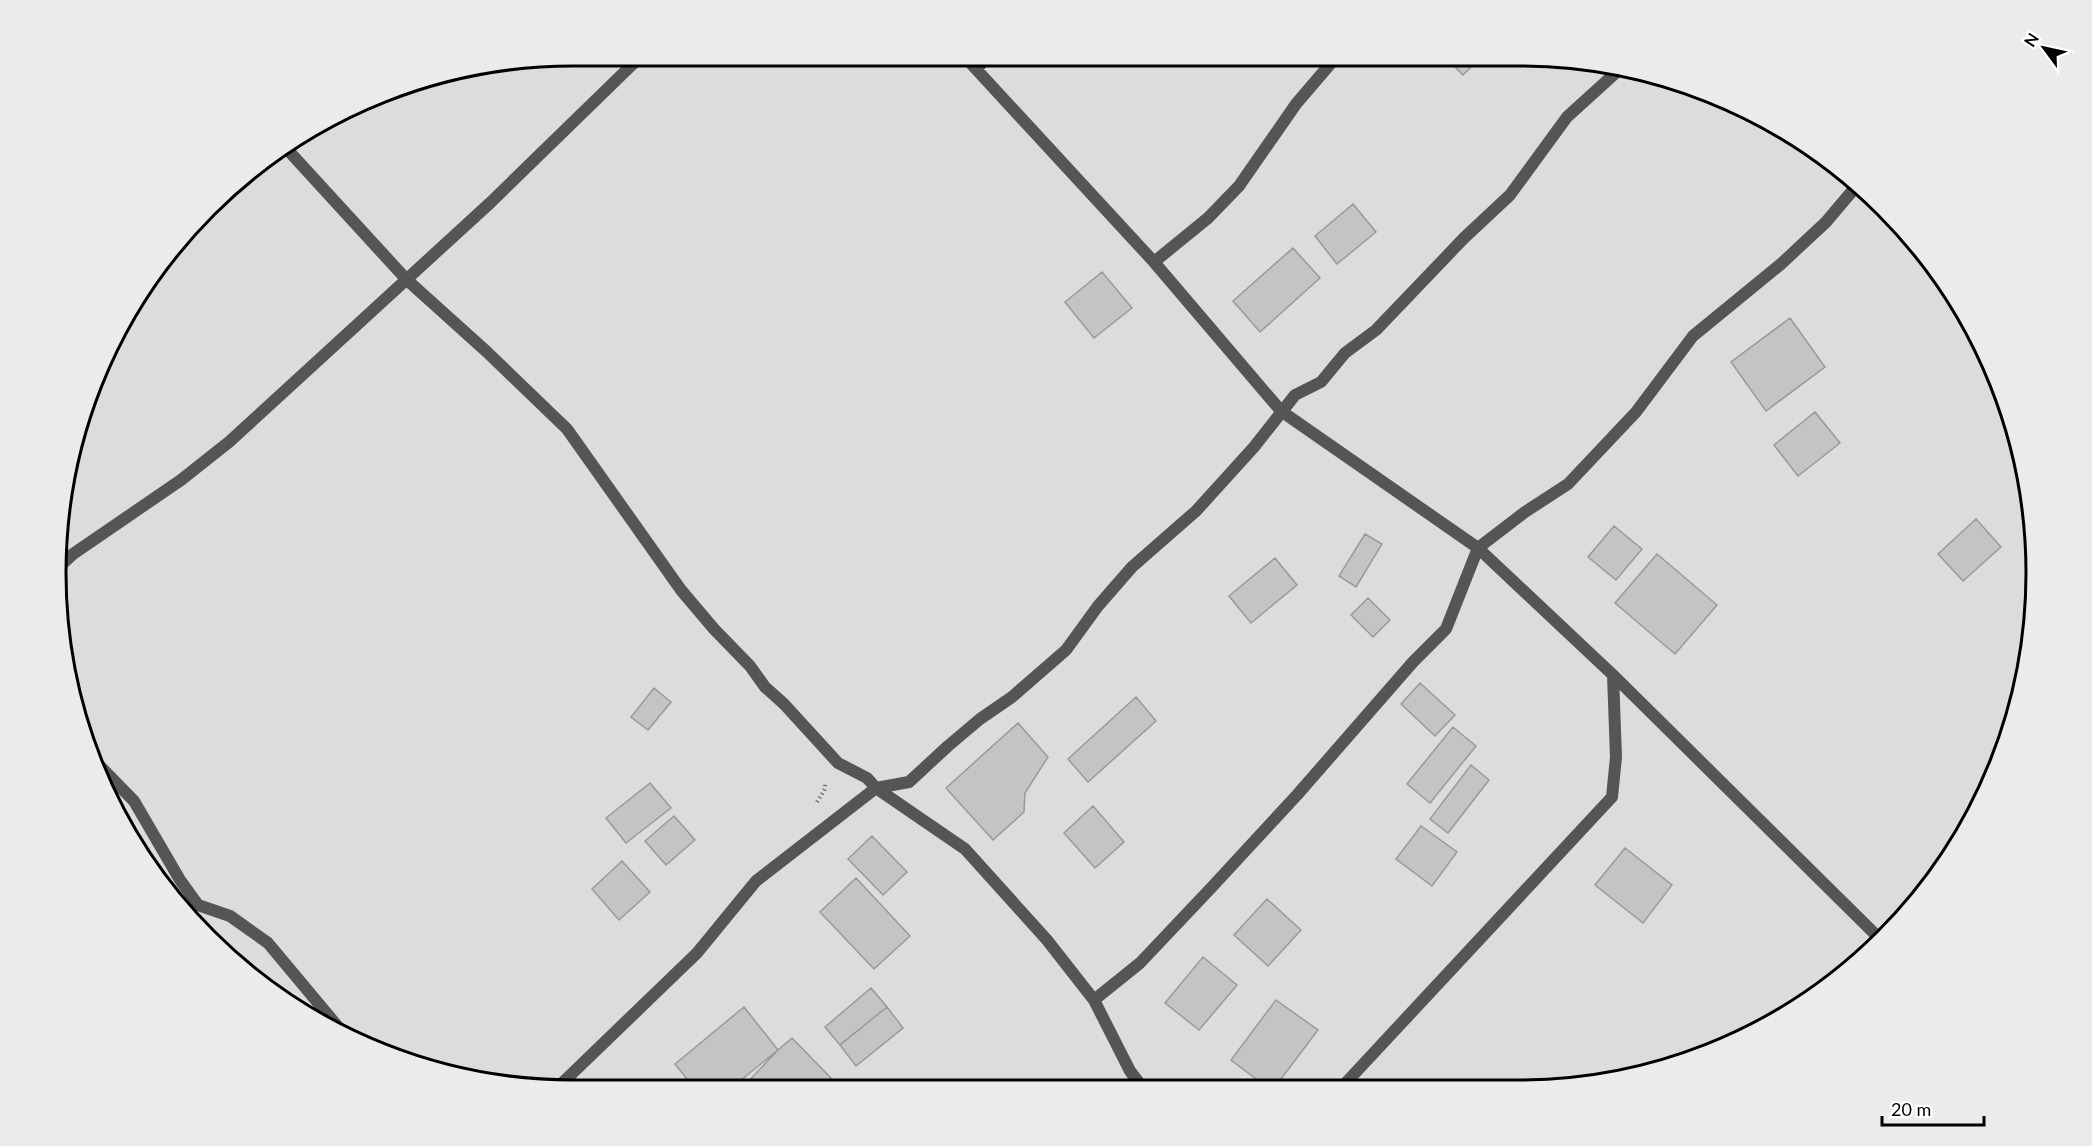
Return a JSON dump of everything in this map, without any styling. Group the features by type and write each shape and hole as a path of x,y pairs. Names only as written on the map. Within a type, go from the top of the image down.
{"street":[{"path":"66,561 182,480 229,442 490,203 631,66"},
{"path":"973,66 1154,262 1281,411 1478,548 1613,675 1875,934"},
{"path":"976,69 979,66"},
{"path":"1154,262 1208,218 1239,186 1296,104 1328,66"},
{"path":"566,1080 697,953 756,881 876,788 909,782 956,739 1012,697 1066,650 1098,606 1132,567 1196,510 1254,447 1294,394 1321,382 1345,352 1376,330 1464,238 1510,195 1567,117 1613,75"},
{"path":"290,152 406,279 487,352 567,429 681,590 750,666 765,687 784,704 838,763 867,778 876,788 965,849 1047,940 1094,1000 1130,1071 1137,1080"},
{"path":"1094,1000 1140,963 1297,795 1413,662 1446,629 1478,548 1525,512 1568,484 1636,412 1693,336 1781,264 1826,222 1852,191"},
{"path":"1349,1080 1612,797 1616,757 1613,675"},
{"path":"108,775 134,801 198,905 230,916 268,943 331,1018"}],"path":[{"path":"814,806 825,789 826,763 815,738"}],"shaded area":[{"path":"540,67 1552,67 1585,70 1650,83 1682,93 1743,118 1801,151 1828,171 1878,214 1900,239 1941,291 1958,320 1974,349 1999,410 2009,442 2022,507 2026,573 2025,606 2022,639 2009,704 1999,736 1974,797 1941,855 1900,907 1878,932 1801,995 1743,1028 1682,1053 1650,1063 1585,1076 1519,1080 540,1079 507,1076 442,1063 410,1053 349,1028 291,995 214,932 151,855 118,797 93,736 83,704 70,639 66,573 67,540 76,474 93,410 118,349 134,319 171,264 214,214 239,192 291,151 349,118 379,105 442,83 507,70"}],"building":[{"path":"1454,66 1472,66 1463,75"},
{"path":"1353,204 1376,232 1337,264 1315,236"},
{"path":"1293,248 1320,278 1260,332 1233,301"},
{"path":"1102,272 1132,308 1094,338 1065,302"},
{"path":"1790,318 1825,367 1766,411 1731,362"},
{"path":"1815,412 1840,443 1798,476 1774,445"},
{"path":"1976,519 2001,547 1963,581 1938,554"},
{"path":"1614,526 1642,549 1616,580 1588,557"},
{"path":"1365,534 1382,544 1356,587 1339,576"},
{"path":"1657,554 1717,605 1675,654 1615,603"},
{"path":"1275,558 1297,585 1251,623 1229,596"},
{"path":"1368,598 1390,620 1373,637 1351,615"},
{"path":"1420,683 1455,715 1435,736 1401,704"},
{"path":"654,688 671,702 648,730 631,717"},
{"path":"1136,697 1156,721 1088,782 1068,759"},
{"path":"1018,723 1048,757 1025,793 1024,812 993,840 946,788"},
{"path":"1453,727 1476,746 1430,803 1407,784"},
{"path":"1471,765 1489,780 1448,833 1430,819"},
{"path":"650,783 671,808 626,843 606,818"},
{"path":"1093,806 1124,842 1095,868 1064,833"},
{"path":"674,816 695,840 666,865 645,841"},
{"path":"1421,826 1457,852 1432,886 1396,859"},
{"path":"872,836 907,872 883,895 848,859"},
{"path":"1625,848 1672,885 1643,923 1595,885"},
{"path":"622,861 650,892 619,920 592,889"},
{"path":"856,878 910,936 874,969 820,912"},
{"path":"1267,899 1301,930 1268,966 1234,935"},
{"path":"1203,957 1237,985 1199,1030 1165,1003"},
{"path":"871,988 887,1007 840,1045 825,1027"},
{"path":"1276,1000 1318,1030 1280,1080 1258,1080 1231,1060"},
{"path":"744,1007 778,1050 741,1080 688,1080 675,1064"},
{"path":"887,1007 903,1028 856,1066 840,1045"},
{"path":"792,1038 831,1078 829,1080 750,1080"}]}
